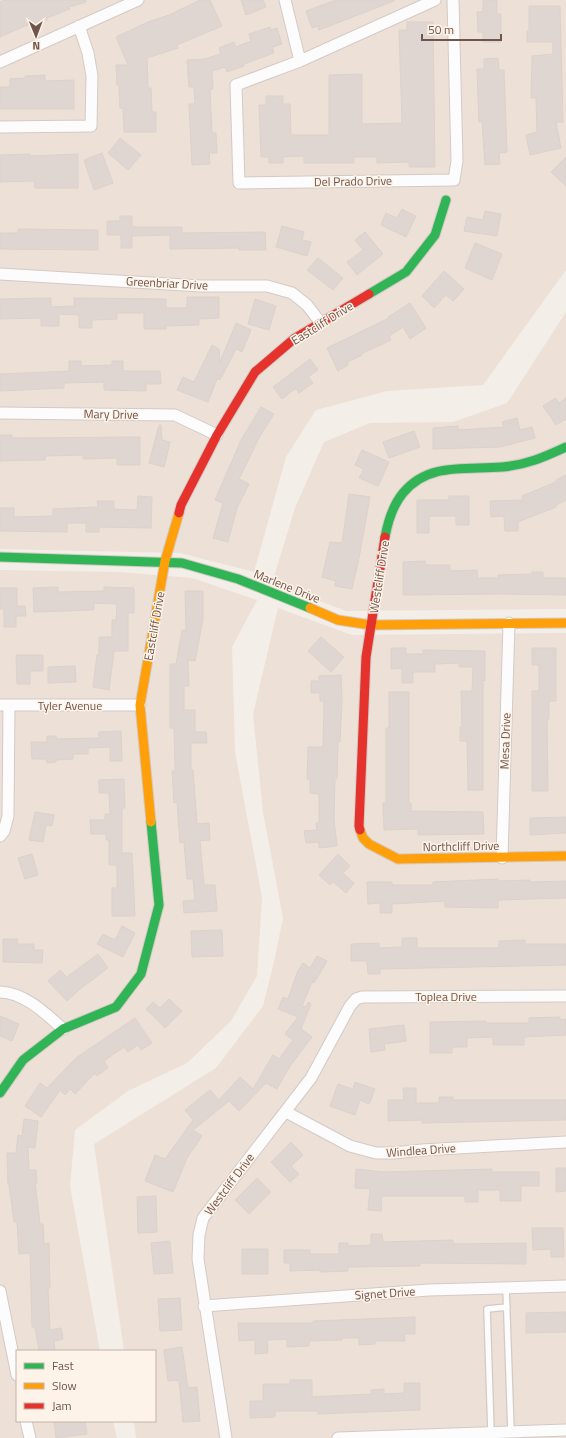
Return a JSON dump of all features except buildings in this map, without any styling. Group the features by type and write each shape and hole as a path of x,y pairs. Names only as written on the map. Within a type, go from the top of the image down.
{"street":[{"path":"0,62 138,0"},
{"path":"285,0 300,61"},
{"name":"Del Prado Drive","path":"435,0 300,61 236,85 239,183 454,180 457,161 453,0"},
{"path":"0,127 91,126 92,76 88,53 79,26"},
{"name":"Eastcliff Drive","path":"0,1093 23,1060 63,1029 116,1006 142,974 159,905 140,704 165,561 181,505 217,435 255,372 295,338 406,272 435,235 446,200"},
{"name":"Greenbriar Drive","path":"0,274 201,286 267,286 292,293 307,305 320,322"},
{"name":"Mary Drive","path":"0,413 174,415 217,435"},
{"name":"Westcliff Drive","path":"363,838 359,826 366,657 386,532 395,504 411,483 425,474 445,470 503,467 534,462 566,448"},
{"name":"Marlene Drive","path":"0,557 165,561 182,563 238,579 338,620 371,625 566,623"},
{"name":"Mesa Drive","path":"502,858 509,623"},
{"name":"Tyler Avenue","path":"4,705 140,704"},
{"path":"0,836 4,831 8,816 4,705"},
{"name":"Northcliff Drive","path":"363,838 369,844 398,858 502,858 566,856"},
{"path":"0,992 12,992 40,1009 63,1029"},
{"name":"Toplea Drive","path":"341,1025 350,1006 356,999 362,997 566,996"},
{"name":"Westcliff Drive","path":"226,1438 204,1306 198,1259 199,1235 203,1218 311,1078 341,1025"},
{"name":"Windlea Drive","path":"286,1112 350,1146 376,1153 394,1154 422,1150 566,1142"},
{"name":"Signet Drive","path":"204,1306 429,1290 566,1286"},
{"path":"0,1291 16,1370"},
{"path":"26,1422 30,1438"},
{"path":"338,1438 566,1430"}],"lane":[{"path":"506,1288 511,1431"},
{"path":"491,1432 486,1309 507,1307"}],"shaded area":[{"path":"0,0 566,0 566,270 483,385 387,391 316,410 286,457 254,572 180,553 0,549"},
{"path":"566,312 566,609 346,611 272,583 295,508 324,442 370,423 453,422 507,403"},
{"path":"0,570 119,572 192,578 257,600 232,647 235,752 262,897 257,976 231,1021 187,1063 128,1091 75,1130 70,1186 100,1350 16,1350 16,1422 113,1422 117,1438 0,1438"},
{"path":"278,608 352,635 566,633 566,1438 136,1438 134,1422 156,1422 156,1350 124,1350 94,1144 216,1068 263,1006 283,918 263,812 253,714"}],"traffic: fast":[{"path":"369,294 406,272 435,235 446,200"},
{"path":"385,537 391,514 399,498 413,483 424,476 436,472 462,468 502,467 519,464 543,457 566,447"},
{"path":"0,557 182,563 238,579 310,608"},
{"path":"0,1093 23,1060 63,1029 116,1007 141,974 159,905 151,822"}],"traffic: slow":[{"path":"151,822 140,705 165,561 179,513"},
{"path":"310,608 338,620 371,625 566,623"},
{"path":"360,830 363,838 369,844 398,859 566,856"}],"traffic: jam":[{"path":"179,513 181,505 217,435 255,372 295,338 369,294"},
{"path":"360,830 366,657 385,537"}]}
